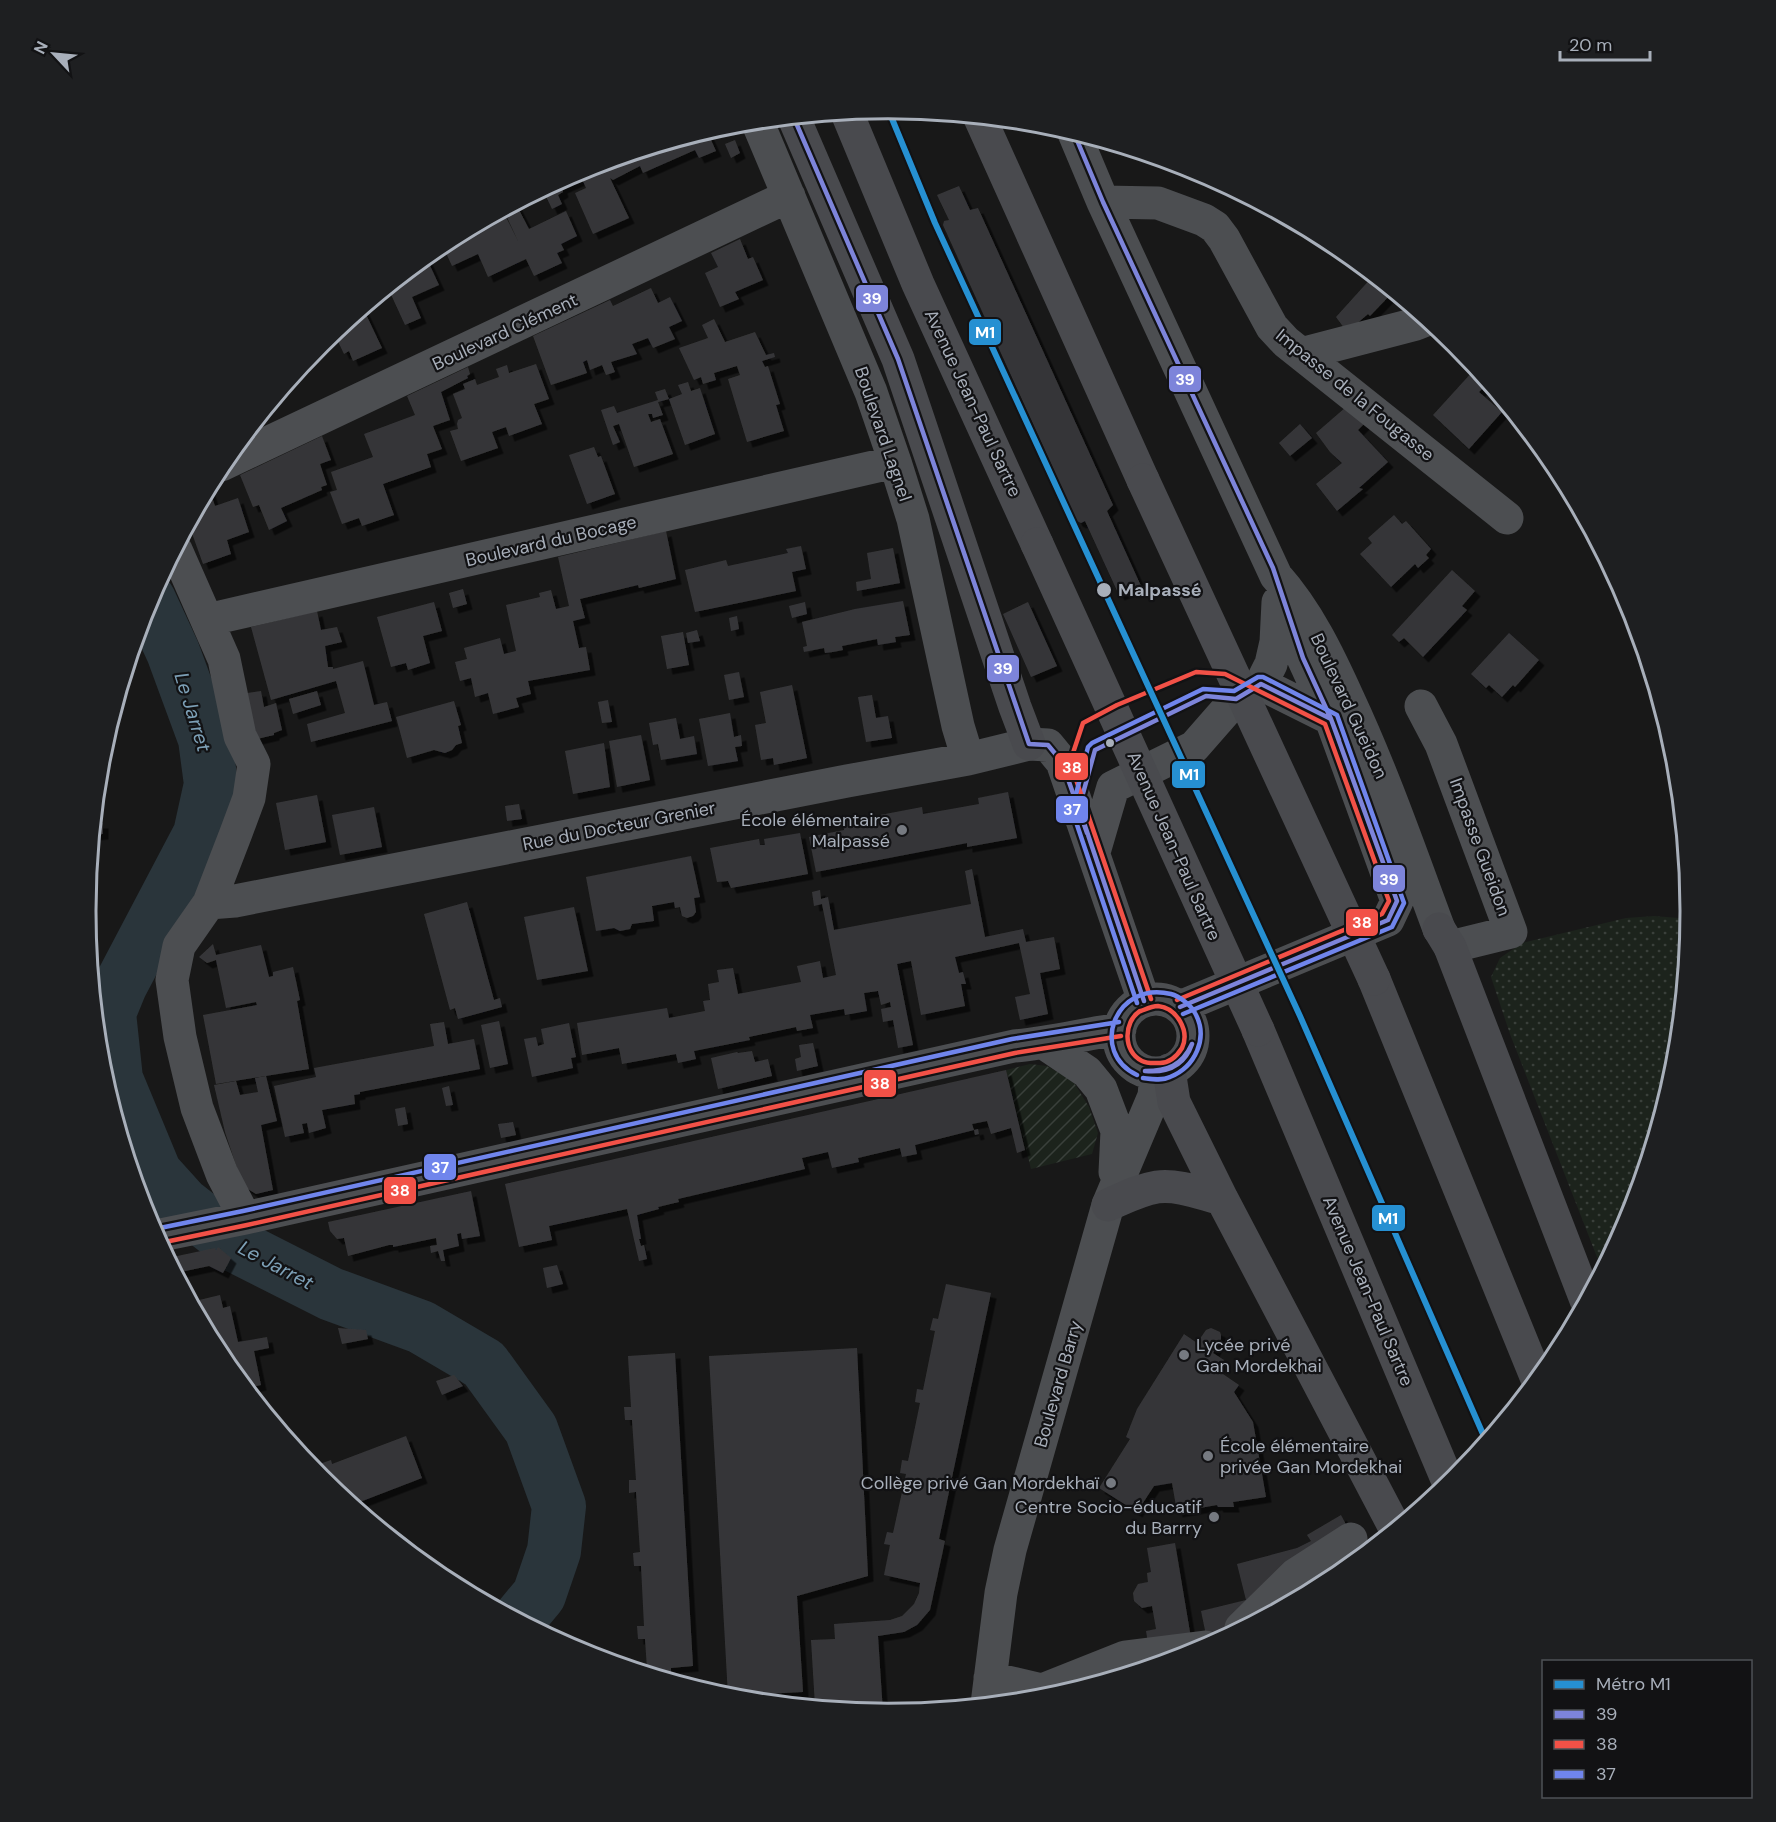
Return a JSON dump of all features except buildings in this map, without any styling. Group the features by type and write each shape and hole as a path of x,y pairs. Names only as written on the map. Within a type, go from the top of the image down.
{"highway":[{"name":"Avenue Jean-Paul Sartre","path":"850,120 918,284 1258,1030 1445,1474"},
{"path":"797,125 898,359 1029,744"},
{"path":"983,125 1143,480 1374,978 1533,1370"},
{"path":"1445,938 1582,1291"},
{"path":"1152,1069 1174,1102 1391,1521"},
{"path":"1111,1197 1158,1186 1176,1187 1222,1198"}],"street":[{"name":"Boulevard Lagnel","path":"762,130 871,392 895,462 913,519 955,715 968,759"},
{"name":"Boulevard Gueidon","path":"1078,142 1102,202 1276,576 1288,590 1328,654 1374,754 1445,938"},
{"name":"Boulevard Clément","path":"240,456 789,196"},
{"name":"Impasse de la Fougasse","path":"1102,202 1158,203 1204,220 1215,227 1224,239 1272,327 1301,354 1507,518"},
{"path":"1301,354 1418,323"},
{"name":"Boulevard du Bocage","path":"207,620 895,462"},
{"path":"180,558 224,659 240,736 254,764 249,798 209,903 179,946 172,980 180,1037 197,1108 222,1174 245,1218"},
{"path":"1094,852 1113,787 1194,747 1236,699 1261,684 1271,664 1276,642 1278,615 1276,576"},
{"path":"1180,1007 1388,920 1397,901 1331,719 1303,658 1276,576"},
{"path":"1261,684 1331,719 1374,754"},
{"name":"Impasse Gueidon","path":"1421,706 1441,744 1511,932 1445,938"},
{"name":"Rue du Docteur Grenier","path":"209,903 235,902 968,759 1029,744"},
{"path":"1029,744 1048,745 1062,762 1144,1001"},
{"path":"1156,998 1169,1000 1180,1007 1188,1017 1193,1029 1193,1042 1188,1054 1180,1064 1152,1069 1122,1048 1120,1029 1124,1017 1132,1007 1156,998"},
{"path":"165,1234 1014,1046 1120,1029"},
{"path":"1044,1043 1087,1072 1101,1089 1118,1131"},
{"path":"1111,1197 1118,1131 1152,1069"},
{"name":"Boulevard Barry","path":"988,1691 1001,1593 1010,1550 1111,1197 1154,1096 1152,1069"},
{"path":"1260,1610 1295,1575 1351,1539"},
{"path":"1053,1686 1125,1657 1168,1652"},
{"path":"988,1691 1028,1690"}],"shaded area":[{"path":"1654,916 1680,918 1678,963 1665,1066 1653,1116 1620,1214 1598,1260 1510,1034 1491,977 1500,958 1522,943 1626,918"},
{"path":"1030,1064 1047,1066 1073,1081 1089,1107 1098,1133 1092,1154 1031,1169 1006,1070"}],"waterway":[{"name":"Le Jarret","path":"155,612 173,652 205,739 211,784 200,834 120,986 109,1013 116,1079 155,1173 183,1204 238,1247 331,1294 421,1327 484,1364 531,1429 559,1506 554,1551 539,1595 524,1613"}],"metro line":[{"name":"M1","path":"892,119 935,223 1300,1016 1483,1433"}],"transit line":[{"name":"39","path":"797,125 898,359 1029,744 1048,745 1062,762 1087,833"},
{"name":"39","path":"1078,142 1103,202 1273,568 1303,658 1331,719 1397,901 1388,920 1180,1007"},
{"name":"38","path":"1151,999 1070,762 1083,723 1117,705 1196,672 1225,674 1325,724 1389,901 1382,914 1177,1000"},
{"name":"37","path":"1137,1003 1072,810 1088,747 1203,689 1234,691 1258,677 1263,677 1337,715 1404,903 1392,927 1183,1014"},
{"name":"39","path":"1144,1001 1079,808 1095,750 1206,696 1236,699 1261,684 1331,719 1339,740"},
{"name":"37","path":"1137,1075 1122,1065 1114,1051 1112,1036 1115,1021 1123,1008 1135,998 1151,993 1171,994 1178,997 1191,1007 1199,1023 1201,1032 1197,1051 1186,1066 1170,1077 1143,1078"},
{"name":"38","path":"1140,1011 1134,1016 1128,1029 1131,1051 1146,1063 1163,1063 1170,1060 1180,1051 1184,1041 1180,1021 1171,1011 1158,1006 1141,1011"},
{"name":"37","path":"162,1228 1012,1039 1119,1022"},
{"name":"38","path":"169,1241 1015,1053 1121,1036"},
{"name":"39","path":"1145,1071 1173,1066 1184,1058 1192,1044"},
{"name":"39","path":"1145,1071 1160,1071 1174,1067 1189,1052 1192,1044"}],"place":[{"name":"Malpassé","path":"1104,590"},
{"name":"École élémentaire Malpassé","path":"902,830"},
{"name":"Lycée privé Gan Mordekhai","path":"1184,1355"},
{"name":"École élémentaire privée Gan Mordekhai","path":"1208,1456"},
{"name":"Collège privé Gan Mordekhaï","path":"1111,1483"},
{"name":"Centre Socio-éducatif du Barrry","path":"1214,1517"}]}
